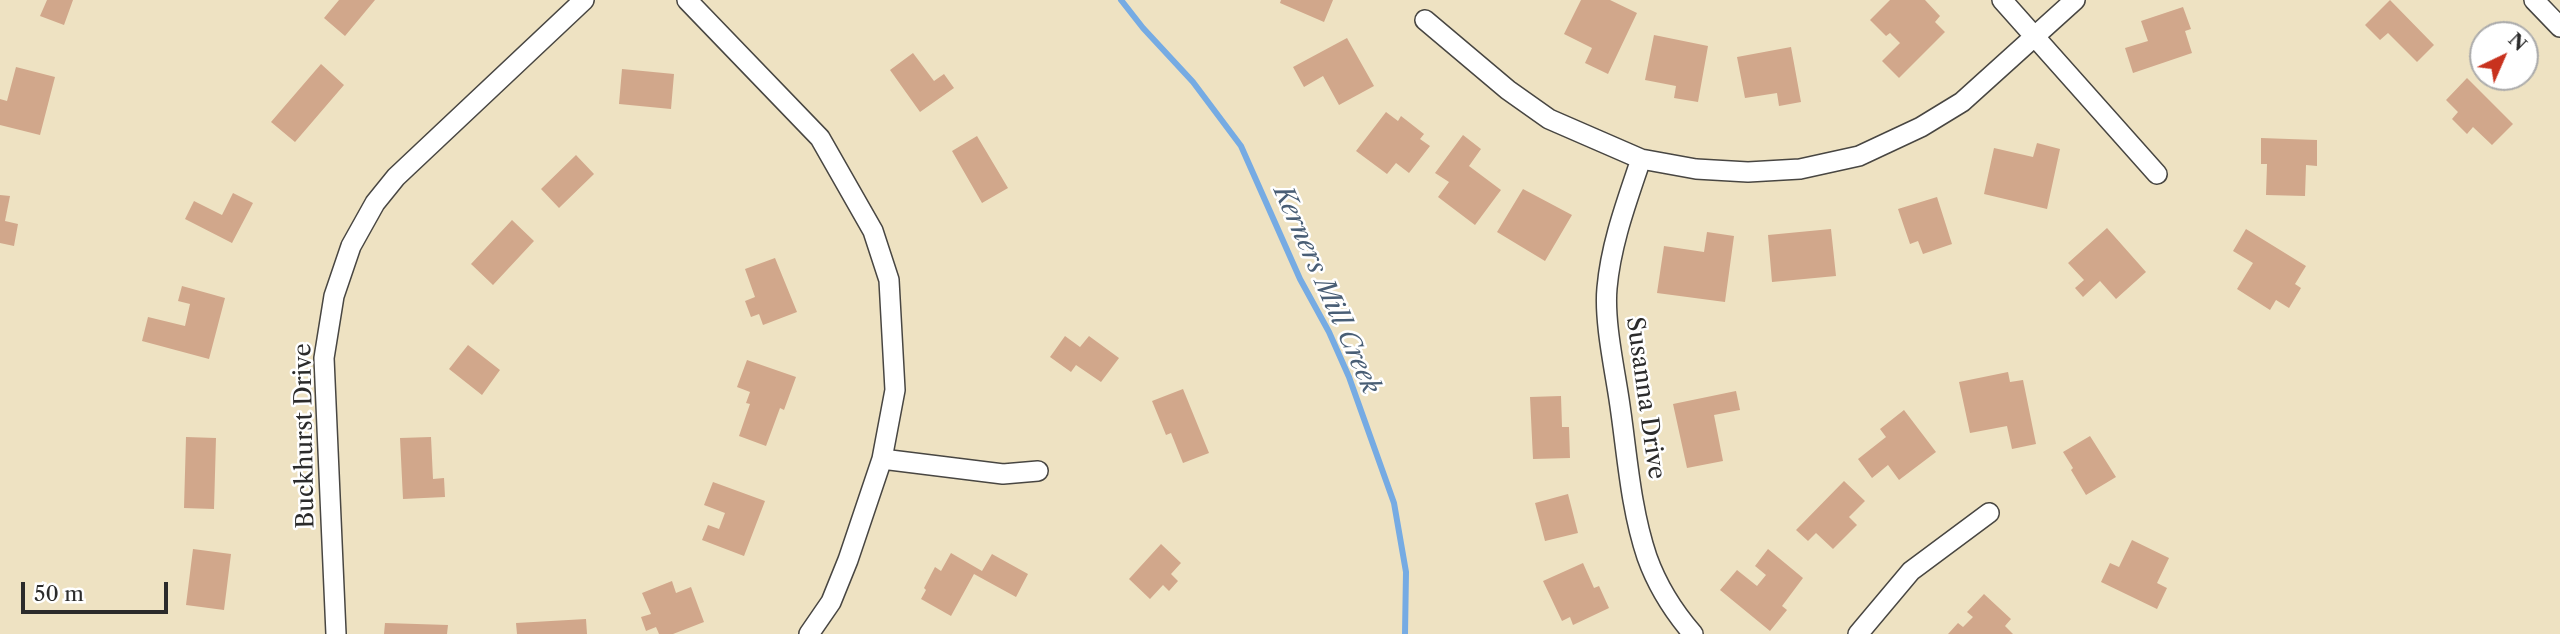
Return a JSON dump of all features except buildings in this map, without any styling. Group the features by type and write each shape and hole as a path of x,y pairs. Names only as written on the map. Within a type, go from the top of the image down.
{"street":[{"name":"Buckhurst Drive","path":"336,634 324,358 334,296 351,246 375,203 396,177 584,0"},
{"path":"687,0 820,138 873,231 889,280 895,390 882,459 835,591 808,634"},
{"path":"2002,0 2157,174"},
{"path":"1425,20 1508,90 1549,118 1641,159 1696,169 1748,172 1800,169 1859,156 1920,127 1962,102 2074,0"},
{"path":"2534,0 2560,27"},
{"name":"Susanna Drive","path":"1641,159 1612,251 1606,291 1611,342 1638,526 1647,558 1661,589 1693,634"},
{"path":"882,459 1003,474 1038,471"},
{"path":"1858,634 1911,571 1989,513"}],"waterway":[{"name":"Kerners Mill Creek","path":"1121,0 1193,82 1241,146 1300,279 1329,332 1349,377 1394,503 1406,572 1405,634"}]}
